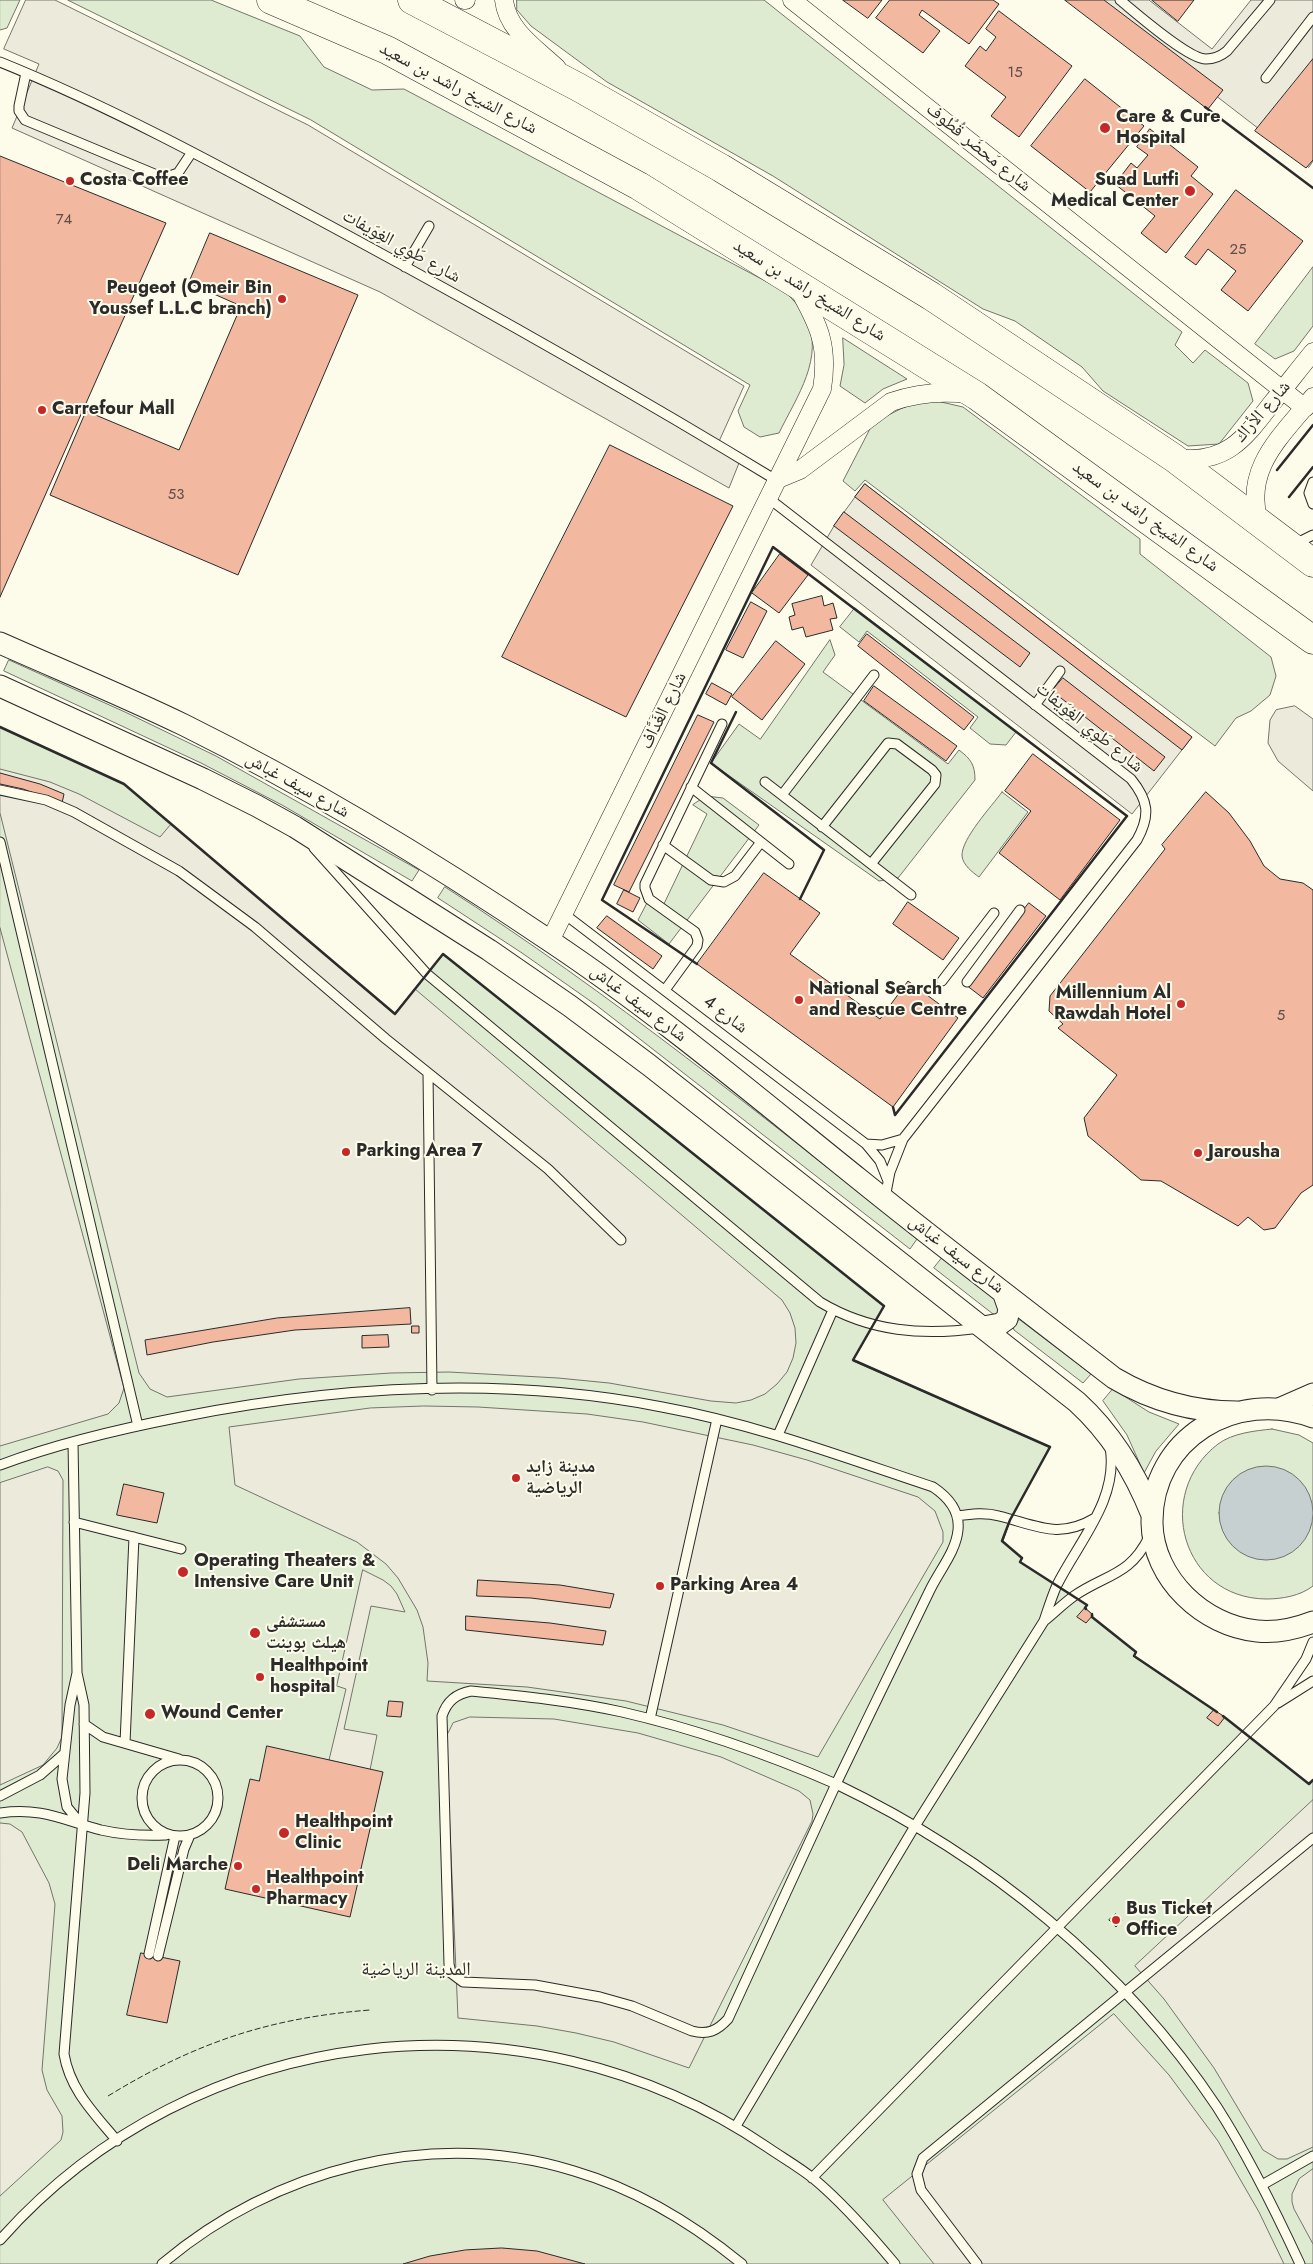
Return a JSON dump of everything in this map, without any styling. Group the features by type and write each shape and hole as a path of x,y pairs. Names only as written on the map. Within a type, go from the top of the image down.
{"main road":[{"name":"شارع الشيخ راشد بن سعيد","path":"271,0 387,50 639,186 977,396 1313,640"},
{"path":"412,0 578,87 721,168 931,296 1174,458 1260,524 1301,541 1313,563"}],"street":[{"path":"504,0 507,14 516,29 578,87"},
{"name":"شارع مَحضَر قُطُوف","path":"792,0 1283,390 1309,402"},
{"name":"شارع الغَدَّاف","path":"550,941 767,497 822,389 825,375 825,349 822,337 818,324 795,282"},
{"name":"شارع الأراك","path":"1174,458 1196,460 1208,458 1229,450 1247,436 1313,352"},
{"path":"776,480 800,470 892,402 906,397 937,393 977,396"},
{"name":"شارع الأراك","path":"1260,524 1254,495 1261,466 1309,402"},
{"name":"شارع سيف غباش","path":"0,643 181,724 249,758 381,834 550,941 684,1039 887,1190 1003,1292 1114,1378 1133,1389 1173,1404 1194,1409 1237,1412"},
{"name":"شارع سيف غباش","path":"0,686 204,779 294,827 472,939 578,1012 649,1065 1077,1402 1108,1434 1138,1481 1152,1520 1162,1564 1172,1582 1186,1598 1218,1621 1237,1628 1277,1631 1297,1628 1313,1622"},
{"path":"982,1327 1000,1324 1007,1319 1008,1309 1003,1292"},
{"path":"1281,1408 1313,1394"},
{"path":"1152,1520 1155,1495 1162,1476 1172,1458 1185,1442 1200,1429 1218,1418 1237,1412 1266,1407 1281,1408 1313,1417"}],"lane":[{"path":"1120,0 1191,54 1206,59 1221,56 1227,51 1270,0"},
{"path":"1266,78 1313,17"},
{"name":"شارع طَوِي الغِوَيفات","path":"0,62 110,110 192,152 405,267 776,480"},
{"path":"26,73 19,106 25,120 164,178 178,173 192,152"},
{"path":"405,267 429,226"},
{"path":"1313,482 1309,493 1313,504"},
{"name":"شارع طَوِي الغِوَيفات","path":"767,497 1130,779 1141,792 1147,808 1145,826 1138,840 903,1138 887,1190"},
{"path":"1035,705 1060,671"},
{"path":"782,795 874,675"},
{"path":"665,990 697,946 698,940 695,932 649,899 645,888 647,879 722,724"},
{"path":"822,827 888,743 897,744 932,770 936,776 934,784 871,864"},
{"path":"765,782 911,895"},
{"path":"692,787 789,864"},
{"path":"0,790 46,800 74,812 179,871 255,927 428,1072 548,1169 622,1240"},
{"path":"294,827 427,974 807,1293 833,1310 859,1322 900,1331 924,1333 982,1327"},
{"path":"0,842 138,1426"},
{"path":"663,845 711,880 724,882 735,876 761,842"},
{"path":"967,982 1020,910"},
{"name":"شارع 4","path":"563,913 866,1144 880,1161 887,1190"},
{"path":"942,981 994,913"},
{"path":"428,1072 432,1390"},
{"path":"866,1144 882,1145 903,1138"},
{"path":"778,1435 833,1310"},
{"path":"0,1465 73,1442 138,1426 214,1411 304,1398 432,1390 489,1389 547,1391 614,1399 717,1418 778,1435 933,1487 944,1494 952,1504 957,1516 956,1541 930,1588 836,1784 728,2019 721,2027 712,2032 702,2034 632,2006 567,1990 535,1985 469,1983 458,1980 451,1973 442,1716 448,1702 454,1696 471,1691 564,1702 650,1719 739,1745 836,1784 878,1804 986,1871 1056,1926 1124,1991 1188,2067 1237,2140 1262,2185 1300,2264"},
{"path":"650,1719 717,1418"},
{"path":"736,2126 916,1826 1044,1621 1056,1586 1104,1502 1109,1486 1111,1451 1108,1434"},
{"path":"73,1442 77,1673 64,1754 62,1779 64,1797 72,1815 81,1824"},
{"path":"957,1516 985,1514 1052,1530 1075,1528 1095,1517"},
{"path":"1044,1621 1074,1597 1124,1570 1142,1550 1152,1520"},
{"path":"74,1522 181,1549"},
{"path":"124,1743 134,1537"},
{"path":"812,2178 1056,1926 1274,1706 1306,1660 1313,1642"},
{"path":"77,1673 84,1705 85,1793 81,1824 64,2054 75,2088 117,2141"},
{"path":"1274,1706 1313,1681"},
{"path":"0,1813 30,1811 46,1813 81,1824 125,1834 190,1835 201,1830 210,1822 218,1801 213,1779 206,1770 184,1760 103,1737 84,1724"},
{"path":"0,1796 40,1775 64,1754"},
{"path":"172,1835 159,1830 144,1813 142,1790 146,1780 162,1764 184,1760"},
{"path":"172,1835 154,1955 184,1849 190,1835"},
{"path":"977,2264 921,2190 917,2174 923,2158 1124,1991 1313,1838"},
{"path":"0,2240 46,2193 80,2165 160,2115 205,2093 252,2074 301,2060 350,2051 449,2044 538,2053 582,2063 668,2092 736,2126 812,2178 872,2236 895,2264"},
{"path":"162,2264 189,2242 219,2222 295,2183 383,2159 408,2156 474,2154 506,2157 558,2166 602,2181 646,2200 687,2223 742,2264"},
{"path":"1262,2185 1313,2156"}],"green space":[{"path":"0,0 20,0 7,28 0,30"},
{"path":"68,0 211,0 300,36 324,67 372,90 404,89 786,292 806,316 811,332 812,347 811,362 806,376 779,433 760,437 744,427 738,411 750,385 311,120"},
{"path":"517,0 764,0 1182,332 1175,345 1193,363 1205,350 1248,383 1253,401 1219,444 1188,446 1103,391 1082,367 1015,321 983,309 773,176 607,82 531,26 517,10"},
{"path":"1313,267 1313,326 1294,351 1275,359 1255,344"},
{"path":"843,338 907,379 883,389 865,403 840,386 844,365"},
{"path":"937,401 963,407 1140,539 1140,554 1271,657 1276,676 1270,695 1251,711 1236,718 1215,746 865,480 855,491 843,481 873,423 910,404"},
{"path":"855,608 1016,732 1006,745 990,744 970,728 978,717 867,631 859,642 840,627"},
{"path":"830,640 835,655 823,672 948,764 959,750 967,756 973,766 975,780 898,878 879,881 711,763 739,724 760,739"},
{"path":"9,660 125,712 216,756 419,870 412,881 282,805 201,763 4,671"},
{"name":"مدينة زايد الرياضية","path":"0,727 124,784 394,1014 443,954 884,1306 853,1361 1050,1447 1010,1520 1003,1541 1022,1558 1020,1562 1087,1605 1085,1608 1093,1615 1092,1617 1136,1652 1134,1656 1224,1717 1308,1783 1313,1780 1313,2264 0,2264"},
{"path":"1002,792 1028,812 979,877 964,862 962,856 963,849 972,832"},
{"path":"706,796 723,798 759,825 669,944 638,920 648,901 661,910 707,814 693,805"},
{"path":"445,887 627,1013 744,1102 917,1239 910,1249 596,1005 522,953 438,898"},
{"path":"942,1258 1000,1302 1003,1308 996,1315 993,1314 934,1268"},
{"path":"1020,1320 1091,1374 1083,1383 1014,1330 1013,1327"},
{"path":"1113,1389 1149,1412 1179,1424 1156,1451 1144,1473 1127,1435 1103,1401"},
{"path":"1272,1429 1299,1435 1313,1443 1313,1586 1291,1596 1266,1599 1237,1594 1214,1581 1197,1563 1186,1540 1182,1515 1186,1489 1198,1465 1218,1444 1237,1435"}],"shaded area":[{"path":"26,0 55,0 308,125 744,386 716,448 739,463 729,488 380,292 12,128 39,64 4,49"},
{"path":"1092,0 1149,0 1212,49 1251,0 1313,0 1313,161 1309,167"},
{"path":"865,484 1192,737 1132,814 811,565 834,526"},
{"path":"1295,706 1313,719 1313,791 1278,761 1268,743 1270,720 1276,710"},
{"name":"Parking Area 7","path":"0,769 50,782 79,794 160,837 171,824 394,1014 415,989 782,1300 790,1313 795,1328 796,1343 793,1358 787,1372 765,1394 751,1400 736,1403 711,1401 609,1383 449,1372 391,1373 299,1379 167,1397 150,1389 139,1373 0,813"},
{"path":"0,928 124,1388 119,1403 108,1414 0,1446"},
{"name":"Parking Area 4","path":"478,1407 587,1414 643,1422 753,1445 807,1460 918,1497 935,1511 943,1532 943,1542 818,1757 723,1725 626,1701 527,1687 427,1681 428,1663 423,1627 417,1610 398,1578 386,1564 357,1542 235,1485 229,1427 370,1408"},
{"path":"1266,1466 1284,1470 1299,1480 1309,1495 1313,1513 1309,1531 1299,1546 1284,1556 1266,1560 1248,1556 1233,1546 1223,1531 1219,1513 1223,1495 1233,1480 1248,1470"},
{"path":"48,1467 58,1471 63,1480 62,1737 57,1748 43,1765 0,1785 0,1483"},
{"path":"363,1570 391,1586 405,1612 371,1606 344,1729 377,1735 370,1770 329,1760 346,1689 337,1686"},
{"path":"470,1717 554,1719 638,1733 721,1757 799,1791 810,1800 813,1814 812,1821 689,2068 614,2042 576,2033 537,2026 458,2018 446,1737 453,1723"},
{"path":"1313,1800 1313,2147 1287,2159 1278,2159 1263,2150 1214,2068 1164,1999 1135,1966"},
{"path":"0,1823 10,1824 22,1832 49,1883 55,1904 42,2070 47,2090 62,2116 63,2132 61,2140 0,2196"},
{"path":"1114,2014 1169,2075 1218,2141 1259,2212 1284,2264 934,2264 883,2200"},
{"path":"1313,2169 1313,2244 1294,2209 1292,2194 1299,2179"}],"building":[{"path":"843,0 882,0 868,18"},
{"path":"890,0 993,0 999,4 969,44 922,10 919,15 940,31 923,53 876,18"},
{"path":"1065,0 1104,0 1223,90 1208,109"},
{"path":"1152,0 1194,0 1178,21"},
{"path":"999,11 1072,66 1019,137 991,116 1006,97 965,66 980,46 986,51 996,37 986,29"},
{"path":"1313,59 1313,160 1306,168 1255,131"},
{"path":"1085,79 1144,126 1090,192 1031,146"},
{"path":"1150,129 1198,167 1191,176 1213,194 1166,253 1141,233 1155,216 1115,184 1131,163 1137,168 1148,155 1137,147"},
{"name":"Carrefour Mall","path":"0,156 166,223 0,597"},
{"path":"1236,190 1303,241 1248,311 1221,290 1236,271 1208,249 1196,265 1185,257"},
{"path":"210,233 358,295 238,575 50,495 86,411 179,450 241,306 189,283"},
{"path":"610,445 733,506 626,717 502,657"},
{"path":"865,484 1192,737 1182,750 855,497"},
{"path":"844,512 1030,653 1020,667 834,526"},
{"path":"780,554 808,575 779,613 752,593"},
{"path":"822,596 824,606 833,603 837,618 830,619 833,630 806,637 803,627 792,630 789,617 795,615 792,604"},
{"path":"751,602 767,611 743,658 726,650"},
{"path":"867,634 974,717 964,730 858,646"},
{"path":"776,641 805,664 762,720 732,697"},
{"path":"1063,678 1165,757 1154,771 1052,691"},
{"path":"712,683 732,694 726,705 706,694"},
{"path":"874,686 957,746 946,761 864,701"},
{"path":"698,715 714,722 629,892 614,885"},
{"path":"1033,754 1120,820 1060,900 999,853 1031,811 1005,791"},
{"path":"0,773 40,784 64,794 62,803 23,789 0,784"},
{"name":"Millennium Al Rawdah Hotel","path":"1206,792 1229,813 1250,841 1264,866 1280,879 1303,883 1313,890 1313,1185 1301,1193 1275,1228 1264,1230 1248,1217 1238,1226 1161,1181 1141,1180 1088,1136 1084,1118 1117,1075 1058,1028 1063,1024 1049,1011 1050,996 1165,849 1162,845"},
{"name":"National Search and Rescue Centre","path":"764,873 820,913 790,954 880,1019 908,981 958,1018 893,1107 697,964"},
{"path":"624,890 640,898 633,912 617,904"},
{"path":"908,902 959,938 943,960 893,924"},
{"path":"1029,903 1046,916 983,998 966,985"},
{"path":"607,916 662,956 653,969 597,928"},
{"path":"410,1308 411,1324 295,1330 213,1342 147,1355 145,1340 277,1318"},
{"path":"412,1326 419,1326 419,1333 412,1333"},
{"path":"388,1335 389,1347 362,1348 362,1336"},
{"path":"124,1484 164,1493 157,1523 117,1515"},
{"path":"478,1580 560,1585 614,1594 610,1608 531,1598 477,1596"},
{"path":"1085,1608 1093,1615 1086,1623 1077,1617"},
{"path":"466,1616 550,1623 606,1631 603,1645 466,1630"},
{"path":"389,1701 403,1702 401,1717 387,1716"},
{"path":"1214,1710 1225,1717 1218,1726 1207,1718"},
{"path":"267,1746 383,1772 350,1917 225,1889 250,1779 259,1781"},
{"name":"Bus Ticket Office","path":"1116,1914 1122,1920 1116,1927 1109,1920"},
{"path":"141,1953 180,1961 167,2023 127,2015"},
{"path":"502,2248 537,2251 585,2264 403,2264 430,2256 465,2250"}],"fence":[{"path":"108,2096 171,2061 233,2036 298,2019 370,2010"}],"wall":[{"path":"1205,107 1313,188"},
{"path":"1277,470 1313,425"},
{"path":"1289,497 1313,467"},
{"path":"697,964 602,900 773,547 1127,816 895,1115 893,1107"},
{"path":"736,712 711,763 824,850 800,899"},
{"path":"0,727 124,784 395,1014 443,954 884,1306 853,1360 1050,1447 1010,1520 1002,1541 1022,1558 1020,1562 1087,1605 1086,1609"},
{"path":"1092,1614 1092,1617 1136,1652 1134,1656 1217,1712"},
{"path":"1223,1716 1309,1784 1313,1780"}],"place":[{"name":"Care & Cure Hospital","path":"1105,128"},
{"name":"Costa Coffee","path":"70,181"},
{"name":"Suad Lutfi Medical Center","path":"1190,191"},
{"name":"Peugeot (Omeir Bin Youssef L.L.C branch)","path":"282,299"},
{"name":"Carrefour Mall","path":"42,410"},
{"name":"National Search and Rescue Centre","path":"799,1000"},
{"name":"Millennium Al Rawdah Hotel","path":"1181,1004"},
{"name":"Parking Area 7","path":"346,1152"},
{"name":"Jarousha","path":"1198,1153"},
{"name":"مدينة زايد الرياضية","path":"516,1478"},
{"name":"Operating Theaters & Intensive Care Unit","path":"183,1572"},
{"name":"Parking Area 4","path":"660,1586"},
{"name":"مستشفى هيلث بوينت","path":"255,1633"},
{"name":"Healthpoint hospital","path":"260,1677"},
{"name":"Wound Center","path":"150,1714"},
{"name":"Healthpoint Clinic","path":"284,1833"},
{"name":"Deli Marche","path":"238,1866"},
{"name":"Healthpoint Pharmacy","path":"256,1889"},
{"name":"Bus Ticket Office","path":"1116,1920"}],"district":[{"name":"المدينة الرياضية","path":"416,1970"}]}
